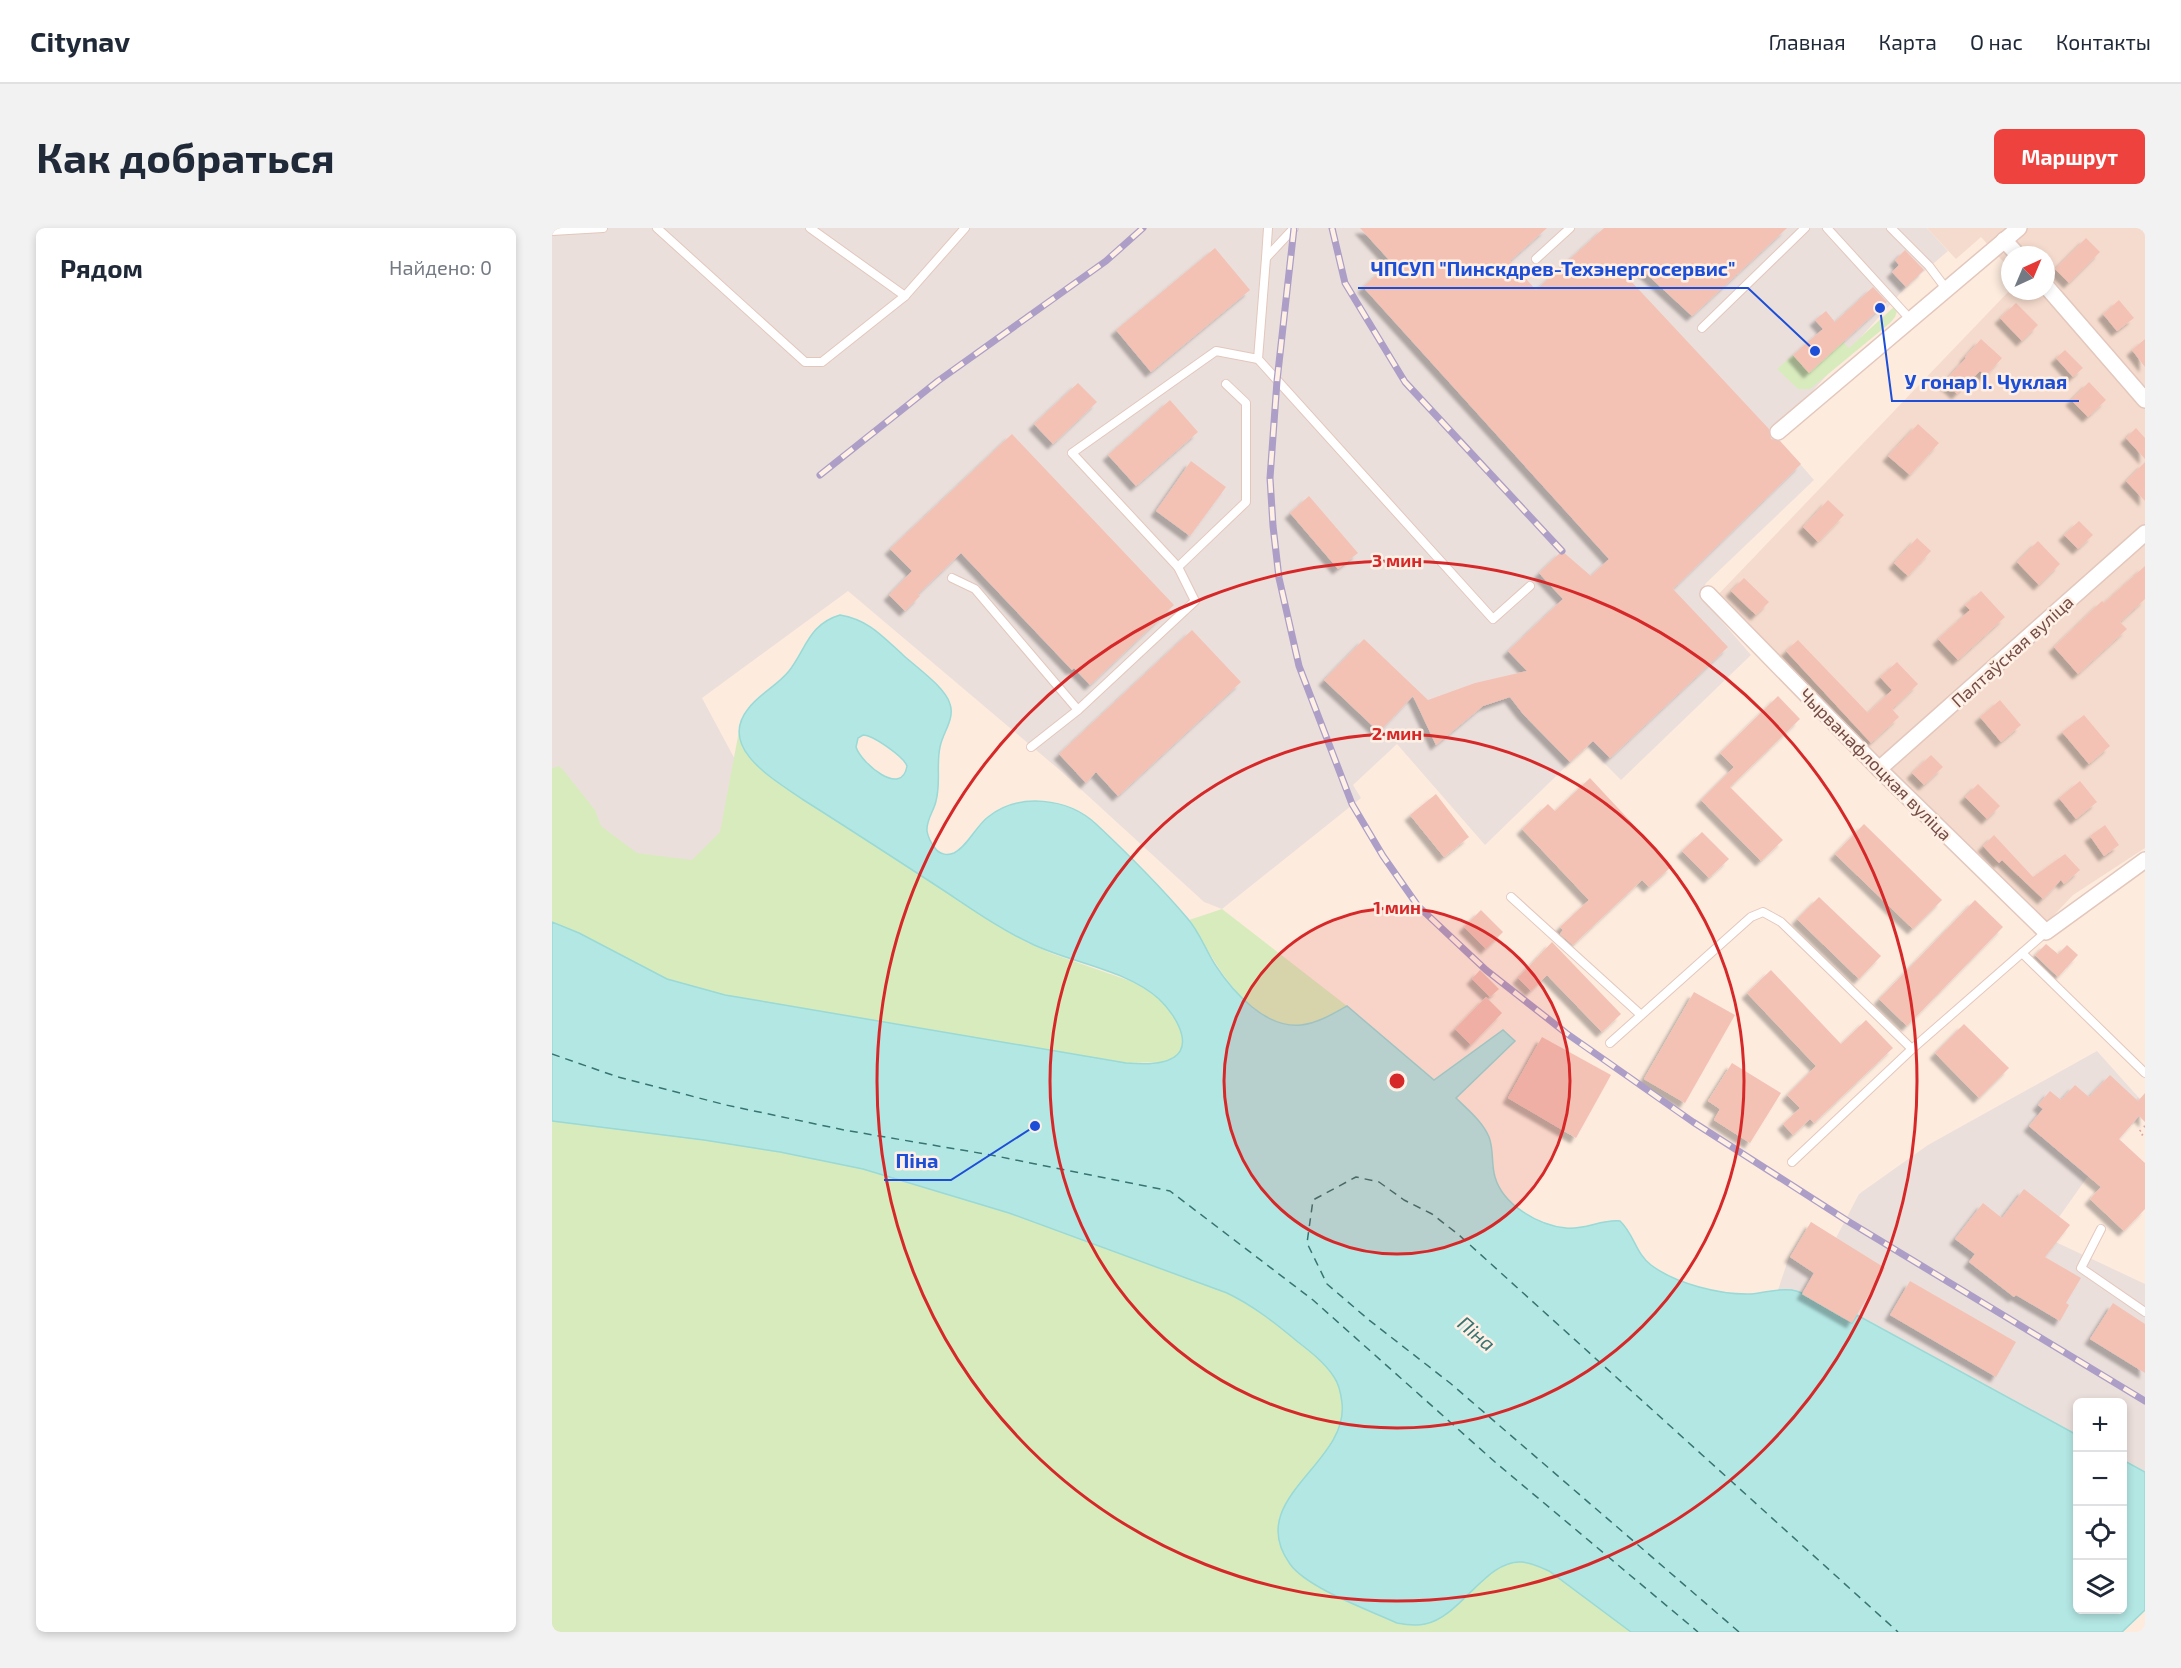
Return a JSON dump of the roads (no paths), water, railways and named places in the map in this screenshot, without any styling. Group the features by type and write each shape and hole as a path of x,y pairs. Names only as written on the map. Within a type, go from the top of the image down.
{"street":[{"path":"1778,432 2019,228"},
{"path":"2004,240 2010,246"},
{"path":"2055,296 2145,400"},
{"name":"Палтаўская вуліца","path":"1879,769 2145,533"},
{"name":"Чырванафлоцкая вуліца","path":"1708,594 1879,769 2046,932"},
{"path":"2046,932 2145,860"}],"lane":[{"path":"552,231 603,228"},
{"path":"657,228 805,362 822,362 905,296 965,228"},
{"path":"810,228 905,296"},
{"path":"1258,360 1268,228"},
{"path":"1266,258 1294,228"},
{"path":"1536,259 1570,228"},
{"path":"1702,328 1805,228"},
{"path":"1827,228 1910,319"},
{"path":"1891,228 1929,266 1947,290"},
{"path":"1031,747 1078,710 1195,601 1179,567 1072,453 1216,351 1258,360 1493,619 1530,586"},
{"path":"1179,567 1246,502 1246,403 1226,384"},
{"path":"952,578 975,589 1078,710"},
{"path":"1511,897 1641,1015"},
{"path":"1610,1043 1751,916 1763,912 1781,922 1912,1049"},
{"path":"1792,1162 1912,1049 2046,932"},
{"path":"2022,953 2145,1073"},
{"path":"2101,1229 2081,1268 2145,1312"}],"water":[{"name":"Піна","path":"840,615 867,625 930,678 947,698 951,715 941,741 937,794 927,827 930,840 939,852 949,854 959,850 988,817 1014,804 1043,801 1072,808 1096,824 1166,894 1192,924 1216,966 1232,987 1263,1015 1288,1025 1301,1025 1325,1018 1347,1006 1434,1080 1503,1030 1515,1041 1456,1098 1486,1131 1491,1142 1495,1177 1499,1187 1514,1205 1544,1223 1566,1228 1620,1221 1629,1232 1638,1250 1651,1265 1686,1283 1739,1294 1792,1290 1815,1299 1852,1323 1857,1315 2073,1433 2073,1614 2127,1614 2127,1462 2145,1472 2145,1610 2122,1632 1631,1632 1549,1571 1522,1562 1497,1569 1438,1619 1418,1625 1397,1623 1339,1598 1310,1582 1290,1564 1279,1541 1279,1520 1288,1501 1330,1445 1340,1425 1342,1400 1336,1380 1322,1362 1246,1303 1227,1293 1009,1213 863,1169 780,1152 704,1140 552,1121 552,922 579,933 667,979 725,995 1126,1063 1162,1062 1174,1058 1180,1051 1182,1034 1178,1024 1166,1006 1146,989 1131,980 1046,950 1007,931 802,799 753,762 744,750 740,737 740,723 752,704 789,671 809,638 821,624","holes":["863,735 888,747 905,762 907,766 904,775 898,779 890,778 873,768 859,754 856,747 858,738"]}],"railway":[{"path":"820,475 938,381 1106,261 1143,228"},
{"path":"1294,228 1277,381 1270,478 1279,578 1299,666 1352,804 1383,856 1418,906 1486,970 1566,1033 1693,1122 1846,1220 2145,1401"},
{"path":"1332,228 1345,283 1405,382 1562,551"}],"place":[{"name":"У гонар І. Чуклая","path":"1880,308"},
{"name":"ЧПСУП \"Пинскдрев-Техэнергосервис\"","path":"1815,351"},
{"name":"Піна","path":"1035,1126"}]}
